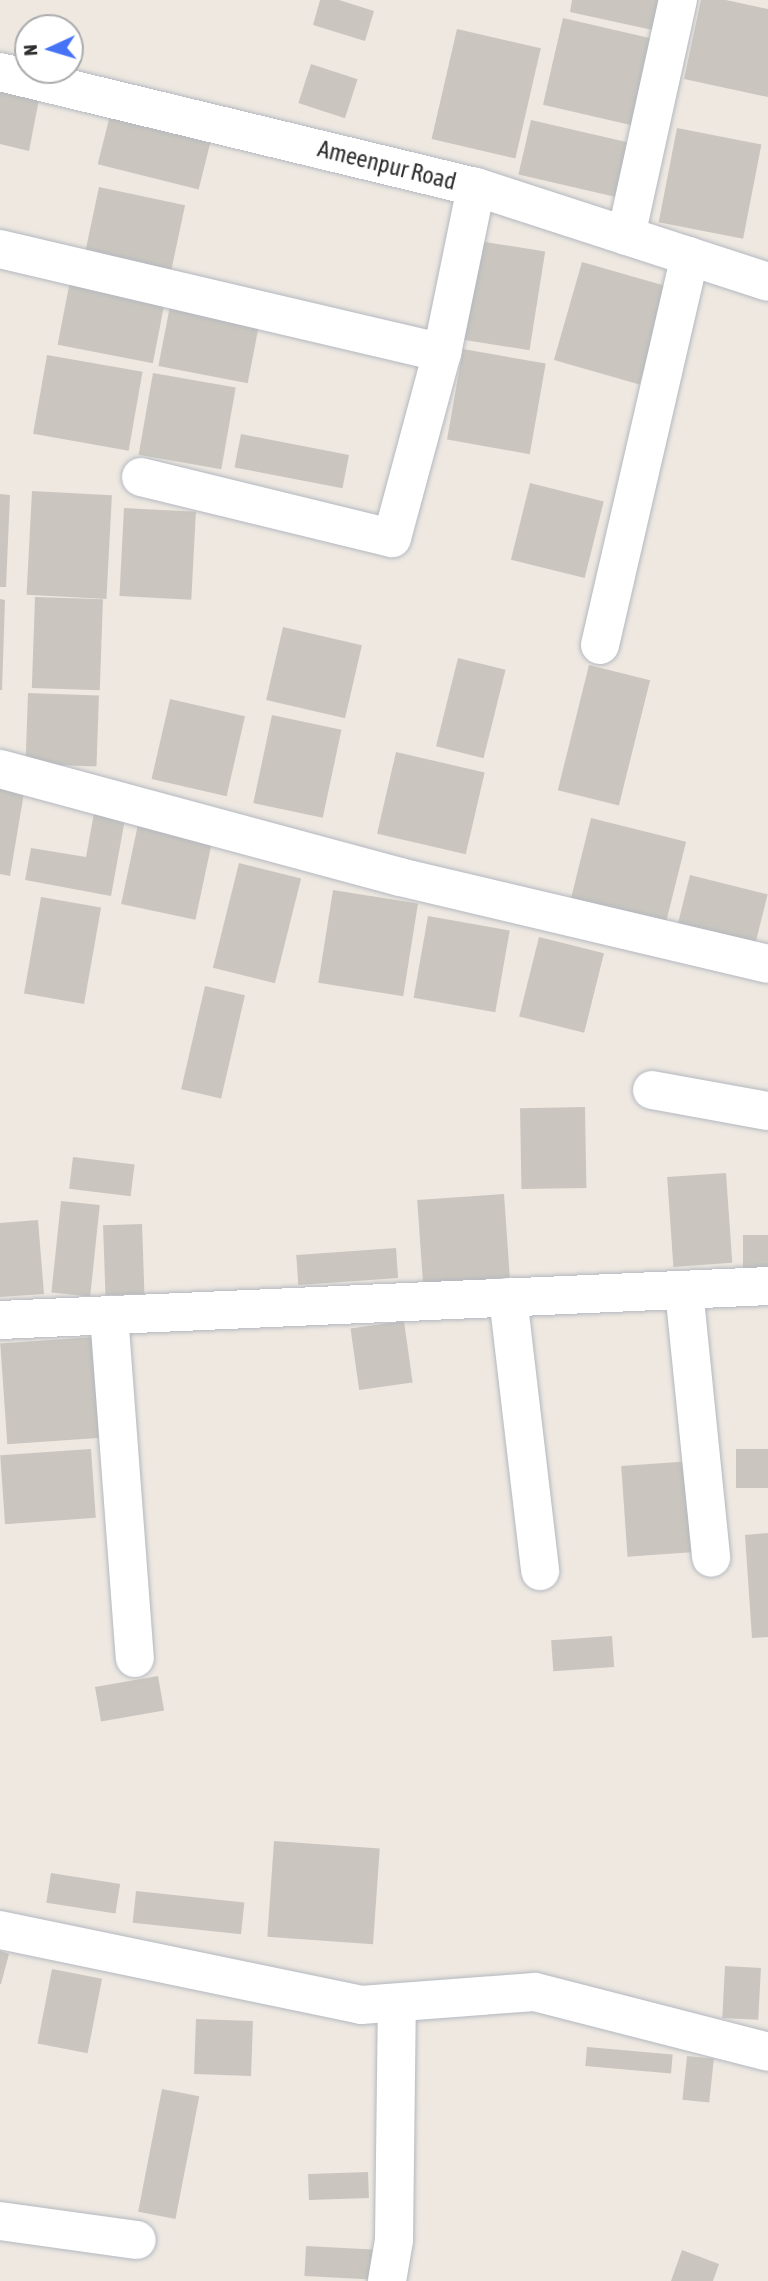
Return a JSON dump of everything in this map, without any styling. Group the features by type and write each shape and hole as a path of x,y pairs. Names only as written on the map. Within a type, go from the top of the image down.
{"street":[{"path":"626,236 678,0"},
{"name":"Ameenpur Road","path":"0,72 477,187 768,282"},
{"path":"141,477 392,538 442,353 477,187"},
{"path":"0,249 442,353"},
{"path":"600,645 690,256"},
{"path":"0,769 400,877 768,964"},
{"path":"652,1090 768,1111"},
{"path":"0,1320 768,1286"},
{"path":"684,1290 711,1558"},
{"path":"508,1297 540,1571"},
{"path":"109,1315 135,1658"},
{"path":"0,1930 361,2005 535,1992 768,2052"},
{"path":"387,2281 394,2239 397,2003"},
{"path":"0,2221 136,2240"}],"building":[{"path":"320,0 339,0 374,11 365,41 313,25"},
{"path":"572,0 663,0 657,31 570,12"},
{"path":"701,0 726,0 768,9 768,97 684,79"},
{"path":"563,18 653,39 633,125 543,105"},
{"path":"457,29 541,48 515,158 432,139"},
{"path":"311,64 358,79 345,118 298,103"},
{"path":"0,81 41,89 29,151 0,144"},
{"path":"112,107 213,132 199,189 98,164"},
{"path":"531,120 628,142 616,197 518,175"},
{"path":"677,128 761,144 743,239 659,222"},
{"path":"99,187 185,205 171,274 84,255"},
{"path":"479,241 545,251 530,350 463,340"},
{"path":"582,262 668,287 639,385 554,360"},
{"path":"70,281 165,300 153,363 58,345"},
{"path":"170,306 259,323 248,383 158,366"},
{"path":"463,349 546,364 530,454 447,440"},
{"path":"47,355 143,372 129,451 33,434"},
{"path":"153,373 236,388 221,469 139,455"},
{"path":"241,434 349,455 342,488 235,467"},
{"path":"530,483 604,501 585,578 511,560"},
{"path":"32,491 112,495 106,599 27,595"},
{"path":"0,494 10,495 6,587 0,587"},
{"path":"124,508 196,512 191,600 119,596"},
{"path":"35,597 103,599 100,690 32,688"},
{"path":"0,599 5,600 2,690 0,690"},
{"path":"283,627 362,645 345,718 266,700"},
{"path":"458,658 506,670 484,758 436,746"},
{"path":"589,665 650,680 619,805 558,790"},
{"path":"28,693 99,695 96,766 26,764"},
{"path":"170,699 245,716 227,796 152,779"},
{"path":"272,715 341,730 323,818 253,803"},
{"path":"396,752 485,772 466,854 377,834"},
{"path":"0,783 25,787 10,876 0,874"},
{"path":"94,813 125,819 111,896 25,880 31,848 86,857"},
{"path":"140,815 214,831 195,920 121,904"},
{"path":"591,818 686,842 664,930 569,906"},
{"path":"239,863 301,878 275,983 213,968"},
{"path":"690,875 768,894 754,948 677,928"},
{"path":"333,890 418,903 403,996 318,983"},
{"path":"41,897 101,908 84,1004 24,994"},
{"path":"428,916 510,930 495,1012 414,998"},
{"path":"539,937 604,953 584,1033 519,1017"},
{"path":"205,986 245,995 221,1099 181,1089"},
{"path":"585,1107 586,1188 521,1189 520,1108"},
{"path":"73,1157 135,1165 131,1196 69,1189"},
{"path":"726,1173 732,1263 673,1267 667,1177"},
{"path":"504,1194 510,1278 423,1284 417,1200"},
{"path":"61,1201 100,1205 90,1297 51,1292"},
{"path":"38,1220 44,1294 0,1297 0,1223"},
{"path":"142,1224 144,1294 105,1295 103,1225"},
{"path":"743,1235 768,1235 768,1270 743,1270"},
{"path":"396,1248 398,1278 298,1285 296,1255"},
{"path":"404,1321 413,1382 359,1390 351,1329"},
{"path":"94,1337 101,1438 7,1444 0,1344"},
{"path":"91,1449 96,1518 5,1524 0,1455"},
{"path":"736,1449 768,1449 768,1488 736,1488"},
{"path":"692,1461 698,1552 628,1557 621,1466"},
{"path":"768,1533 768,1637 752,1638 745,1535"},
{"path":"612,1636 614,1667 553,1671 551,1640"},
{"path":"158,1676 164,1710 101,1722 95,1687"},
{"path":"274,1841 380,1848 373,1944 267,1937"},
{"path":"51,1873 120,1884 115,1914 46,1903"},
{"path":"136,1891 244,1902 241,1934 133,1923"},
{"path":"0,1951 9,1954 1,1984 0,1984"},
{"path":"725,1966 761,1968 758,2020 722,2018"},
{"path":"52,1969 102,1979 88,2053 37,2044"},
{"path":"196,2019 253,2021 251,2076 194,2074"},
{"path":"587,2047 673,2054 671,2073 585,2066"},
{"path":"687,2056 714,2059 709,2103 682,2100"},
{"path":"162,2089 199,2096 175,2219 138,2212"},
{"path":"368,2172 369,2198 309,2200 308,2174"},
{"path":"306,2246 373,2250 371,2279 304,2276"},
{"path":"682,2250 719,2264 713,2281 671,2281"}]}
